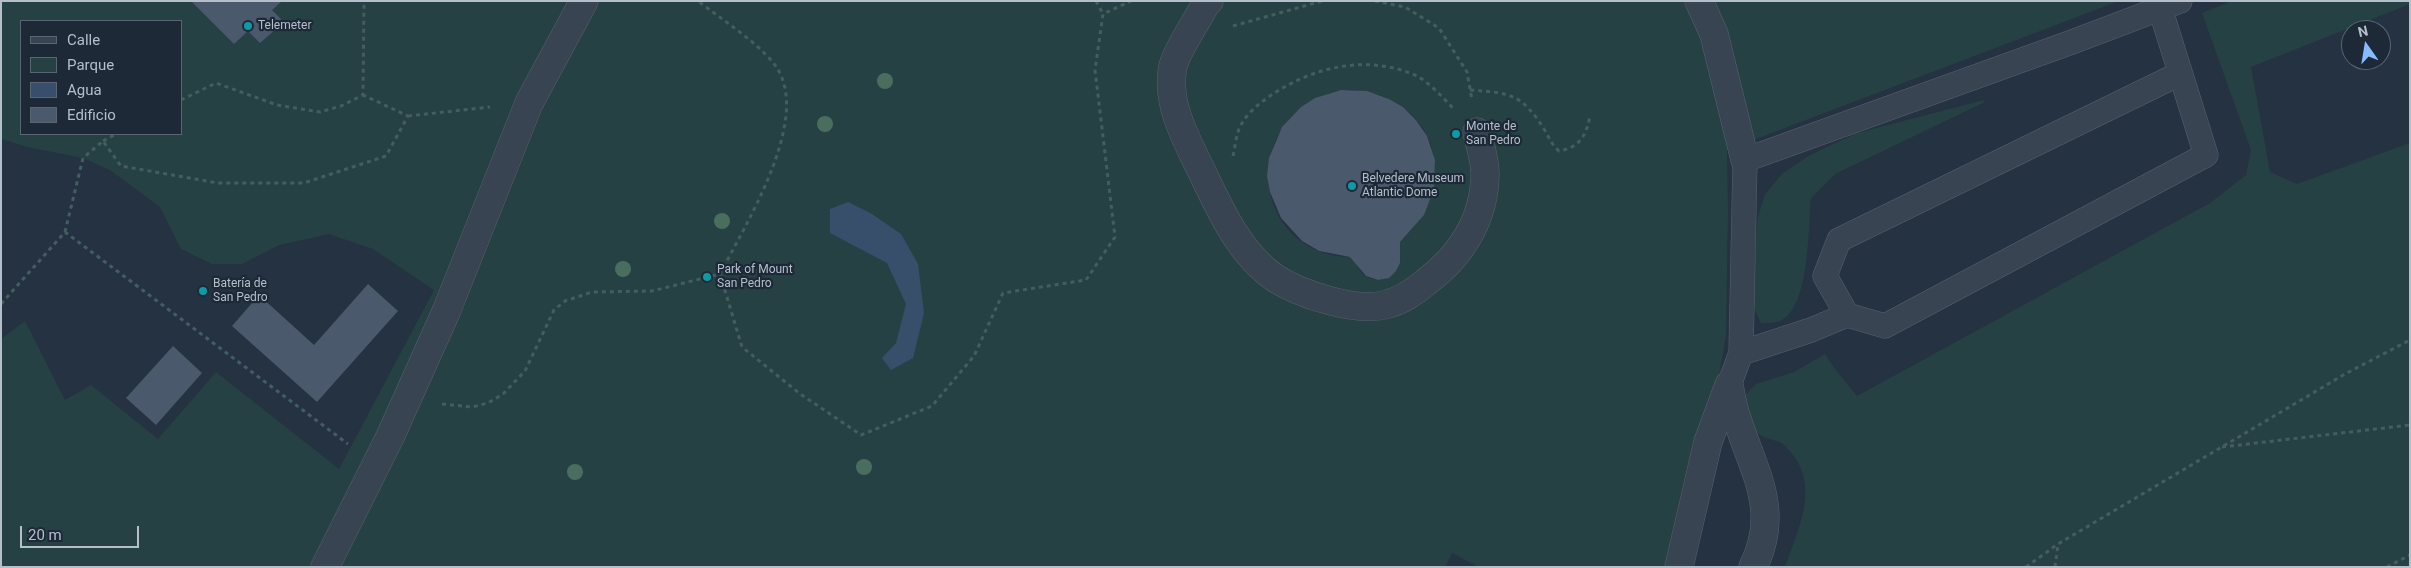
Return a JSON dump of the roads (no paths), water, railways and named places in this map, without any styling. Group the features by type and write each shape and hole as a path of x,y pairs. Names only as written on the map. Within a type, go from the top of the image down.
{"street":[{"path":"326,567 390,437 446,312 529,103 584,1"},
{"path":"1699,1 1714,34 1745,160"},
{"path":"1207,3 1174,64 1170,89 1178,118 1221,212 1255,260 1274,277 1299,291 1353,305 1382,306 1406,298 1443,269 1460,252 1482,204 1485,172 1477,132"},
{"path":"1679,567 1708,442 1729,385"},
{"path":"1729,385 1736,418 1760,482 1766,508 1762,550 1753,567"}],"lane":[{"path":"1729,385 1741,353 1745,160 2063,46 2170,5 2179,74 2206,155 1885,326 1847,315 1811,330 1741,353"},
{"path":"1847,315 1825,276 1839,240 2179,74"}],"water":[{"path":"848,202 872,214 901,234 918,264 924,313 913,358 891,370 882,358 896,343 906,304 887,263 830,233 830,209"}],"place":[{"name":"Telemeter","path":"248,26"},
{"name":"Monte de San Pedro","path":"1456,134"},
{"name":"Belvedere Museum Atlantic Dome","path":"1352,186"},
{"name":"Park of Mount San Pedro","path":"707,277"},
{"name":"Batería de San Pedro","path":"203,291"}]}
